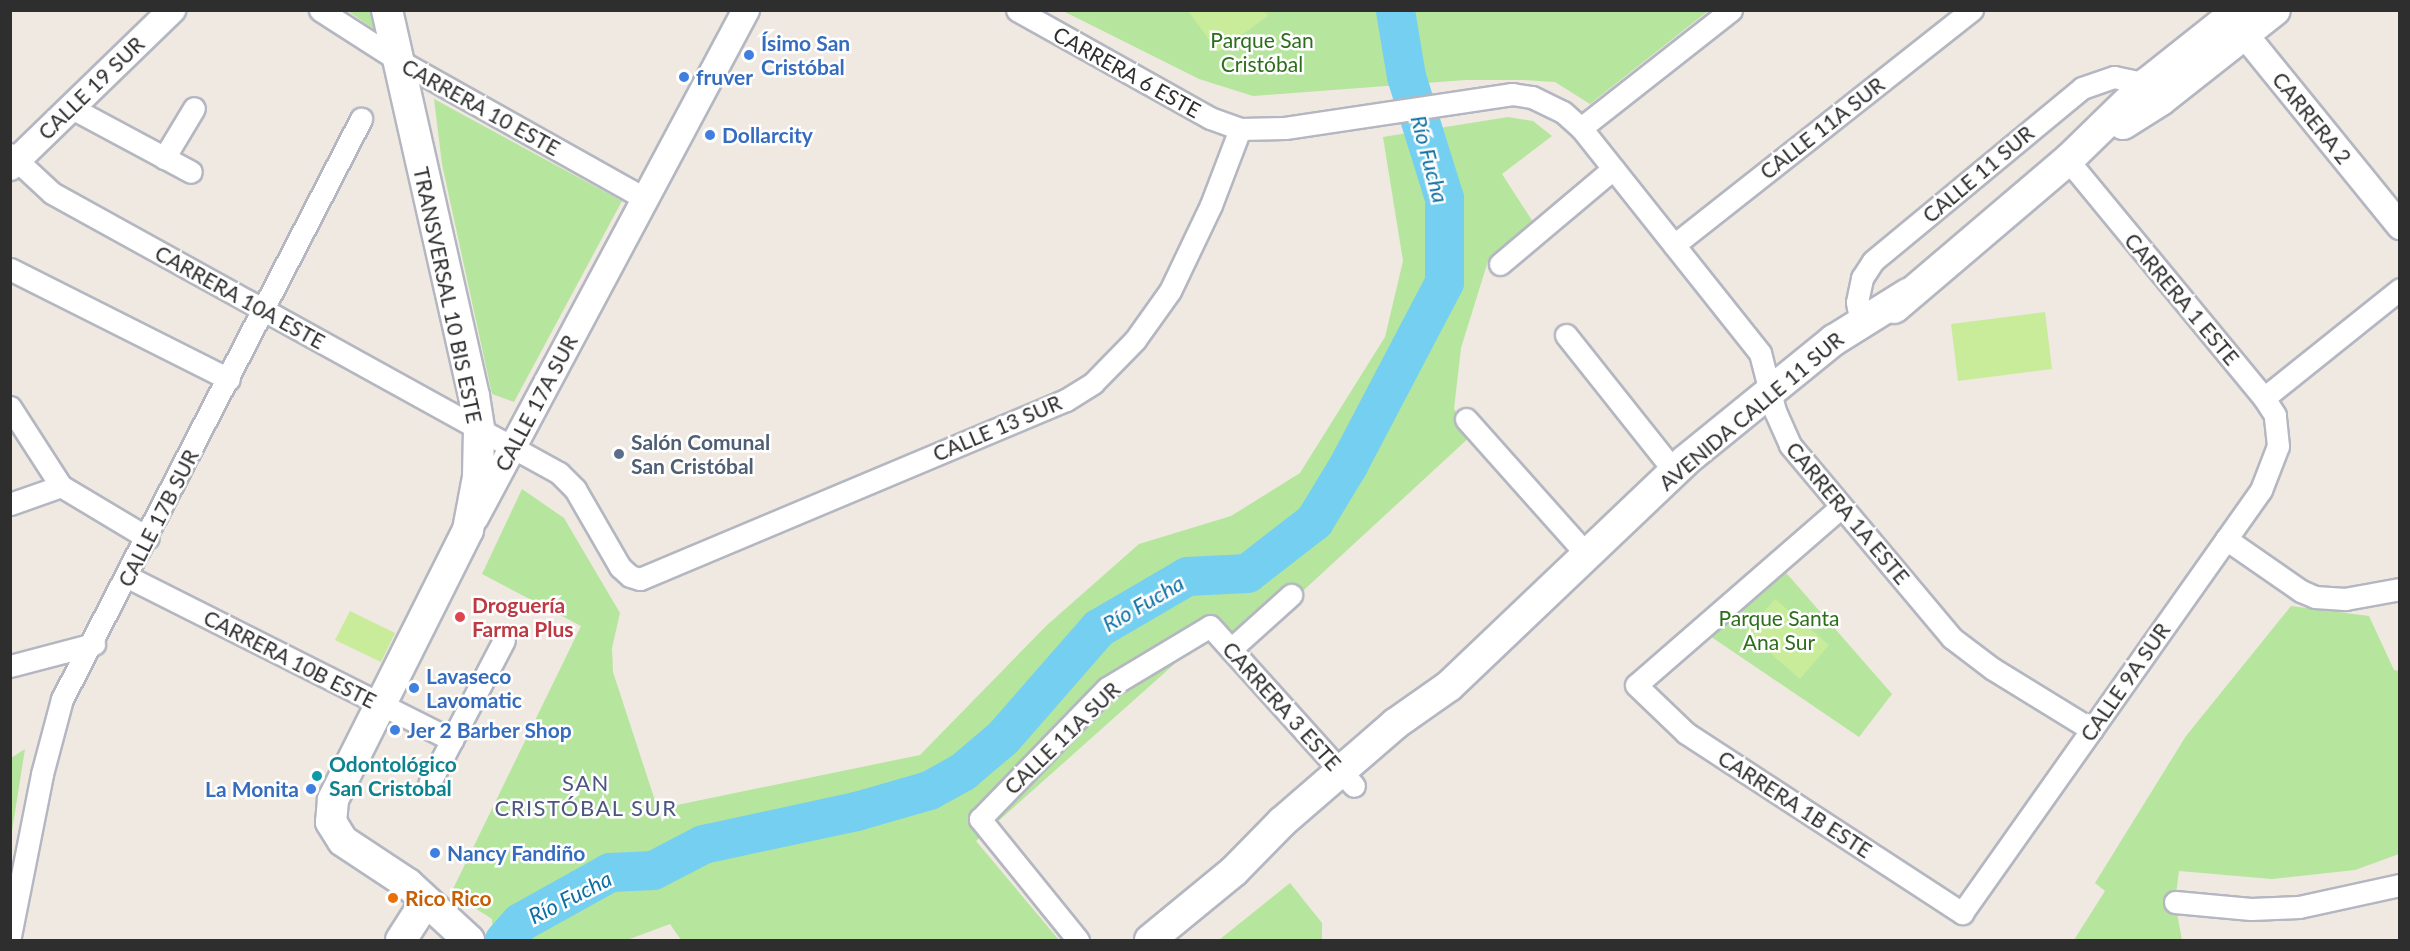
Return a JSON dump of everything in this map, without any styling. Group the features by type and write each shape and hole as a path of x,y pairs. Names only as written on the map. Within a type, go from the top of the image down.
{"main road":[{"name":"TRANSVERSAL 10 BIS ESTE","path":"387,10 479,429 478,477 468,530"},
{"name":"AVENIDA CALLE 11 SUR","path":"1150,940 1234,871 1282,822 1347,779 1395,724 1449,686 1675,472 1773,401 1847,354 1908,294 2068,160 2146,84 2235,18 2275,10"},
{"name":"AVENIDA CALLE 11 SUR","path":"2068,160 2161,100 2235,18"},
{"name":"AVENIDA CALLE 11 SUR","path":"1596,548 1773,401 1834,340 1908,294"},
{"name":"CALLE 17A SUR","path":"426,901 408,884 343,841 331,822 333,800 468,530"},
{"path":"401,940 426,901 469,940"}],"street":[{"name":"CALLE 19 SUR","path":"12,161 172,10"},
{"name":"CARRERA 10 ESTE","path":"320,10 398,60 644,198"},
{"name":"CALLE 17A SUR","path":"468,530 746,10"},
{"name":"CARRERA 6 ESTE","path":"1017,10 1210,118 1240,129"},
{"path":"1581,128 1731,10"},
{"name":"CALLE 11A SUR","path":"1674,245 1972,10"},
{"name":"CARRERA 2","path":"2235,18 2400,226"},
{"name":"CALLE 11 SUR","path":"1861,323 1857,302 1862,278 1873,261 2082,88 2114,77 2146,84"},
{"name":"CARRERA 1A ESTE","path":"1240,129 1285,128 1512,94 1532,97 1563,112 1581,128 1760,354 1786,440 1952,638 1993,669 2092,730"},
{"path":"70,107 191,172"},
{"path":"164,158 194,108"},
{"name":"CALLE 17B SUR","path":"10,936 51,731 62,699 94,644 361,119"},
{"name":"CALLE 13 SUR","path":"512,448 559,473 575,489 627,573 648,578 1066,400 1093,383 1136,340 1170,291 1211,205 1240,129"},
{"name":"CARRERA 1 ESTE","path":"2068,160 2264,398 2275,415 2278,446"},
{"name":"CARRERA 10A ESTE","path":"12,161 52,193 512,448"},
{"path":"1500,264 1613,169"},
{"path":"10,269 229,379"},
{"path":"2264,398 2400,289"},
{"path":"1566,334 1675,472"},
{"path":"10,407 61,486 148,538"},
{"path":"1466,419 1596,548"},
{"name":"CALLE 9A SUR","path":"1962,912 2261,490 2278,446"},
{"path":"10,504 61,486"},
{"name":"CARRERA 1B ESTE","path":"1841,507 1636,685 1686,733 1962,912"},
{"path":"2226,539 2301,591 2330,600 2400,589"},
{"name":"CARRERA 10B ESTE","path":"128,577 452,740"},
{"path":"1231,649 1291,595"},
{"name":"CALLE 11A SUR","path":"1078,940 980,819 1107,688 1210,626"},
{"name":"CARRERA 3 ESTE","path":"1210,626 1347,779"},
{"path":"429,784 504,640"},
{"path":"10,666 94,644"},
{"path":"2175,902 2251,909 2299,908 2400,885"}],"green space":[{"path":"348,11 375,11 381,34"},
{"name":"Parque San Cristóbal","path":"1063,11 1708,11 1590,104 1555,82 1522,80 1466,80 1253,96 1199,79"},
{"path":"1188,11 1264,11 1268,16 1218,52"},
{"path":"434,99 622,201 514,402 492,394 442,164"},
{"path":"1508,117 1533,121 1552,136 1502,174 1533,222 1488,261 1461,348 1454,409 1473,434 1240,649 1217,626 976,841 1059,940 681,940 670,924 627,940 493,940 492,919 451,893 581,626 482,574 522,489 564,518 620,613 612,648 613,672 662,822 677,805 920,755 1046,626 1139,544 1231,516 1300,473 1385,337 1403,261 1383,137"},
{"path":"2045,312 2052,369 1958,381 1951,324"},
{"name":"Parque Santa Ana Sur","path":"1781,567 1892,694 1859,737 1710,636"},
{"path":"1775,599 1829,645 1800,679 1746,632"},
{"path":"2291,606 2369,616 2394,670 2399,671 2399,854 2355,870 2272,879 2179,871 2175,902 2182,940 2074,940 2105,891 2095,883 2186,736"},
{"path":"350,611 395,633 381,662 335,640"},
{"path":"25,749 11,837 11,758"},
{"path":"1290,883 1322,923 1322,940 1219,940"}],"waterway":[{"name":"Río Fucha","path":"504,940 520,922 610,872 653,870 703,844 856,811 929,790 963,771 1003,737 1098,628 1187,576 1247,573 1314,521 1348,465 1444,282 1444,198 1406,76 1395,10"}],"place":[{"name":"Ísimo San Cristóbal","path":"749,55"},
{"name":"fruver","path":"684,77"},
{"name":"Dollarcity","path":"710,135"},
{"name":"Salón Comunal San Cristóbal","path":"619,454"},
{"name":"Droguería Farma Plus","path":"460,617"},
{"name":"Lavaseco Lavomatic","path":"414,688"},
{"name":"Jer 2 Barber Shop","path":"395,730"},
{"name":"Odontológico San Cristobal","path":"317,776"},
{"name":"La Monita","path":"311,789"},
{"name":"Nancy Fandiño","path":"435,853"},
{"name":"Rico Rico","path":"393,898"}],"district":[{"name":"SAN CRISTÓBAL SUR","path":"586,794"}]}
